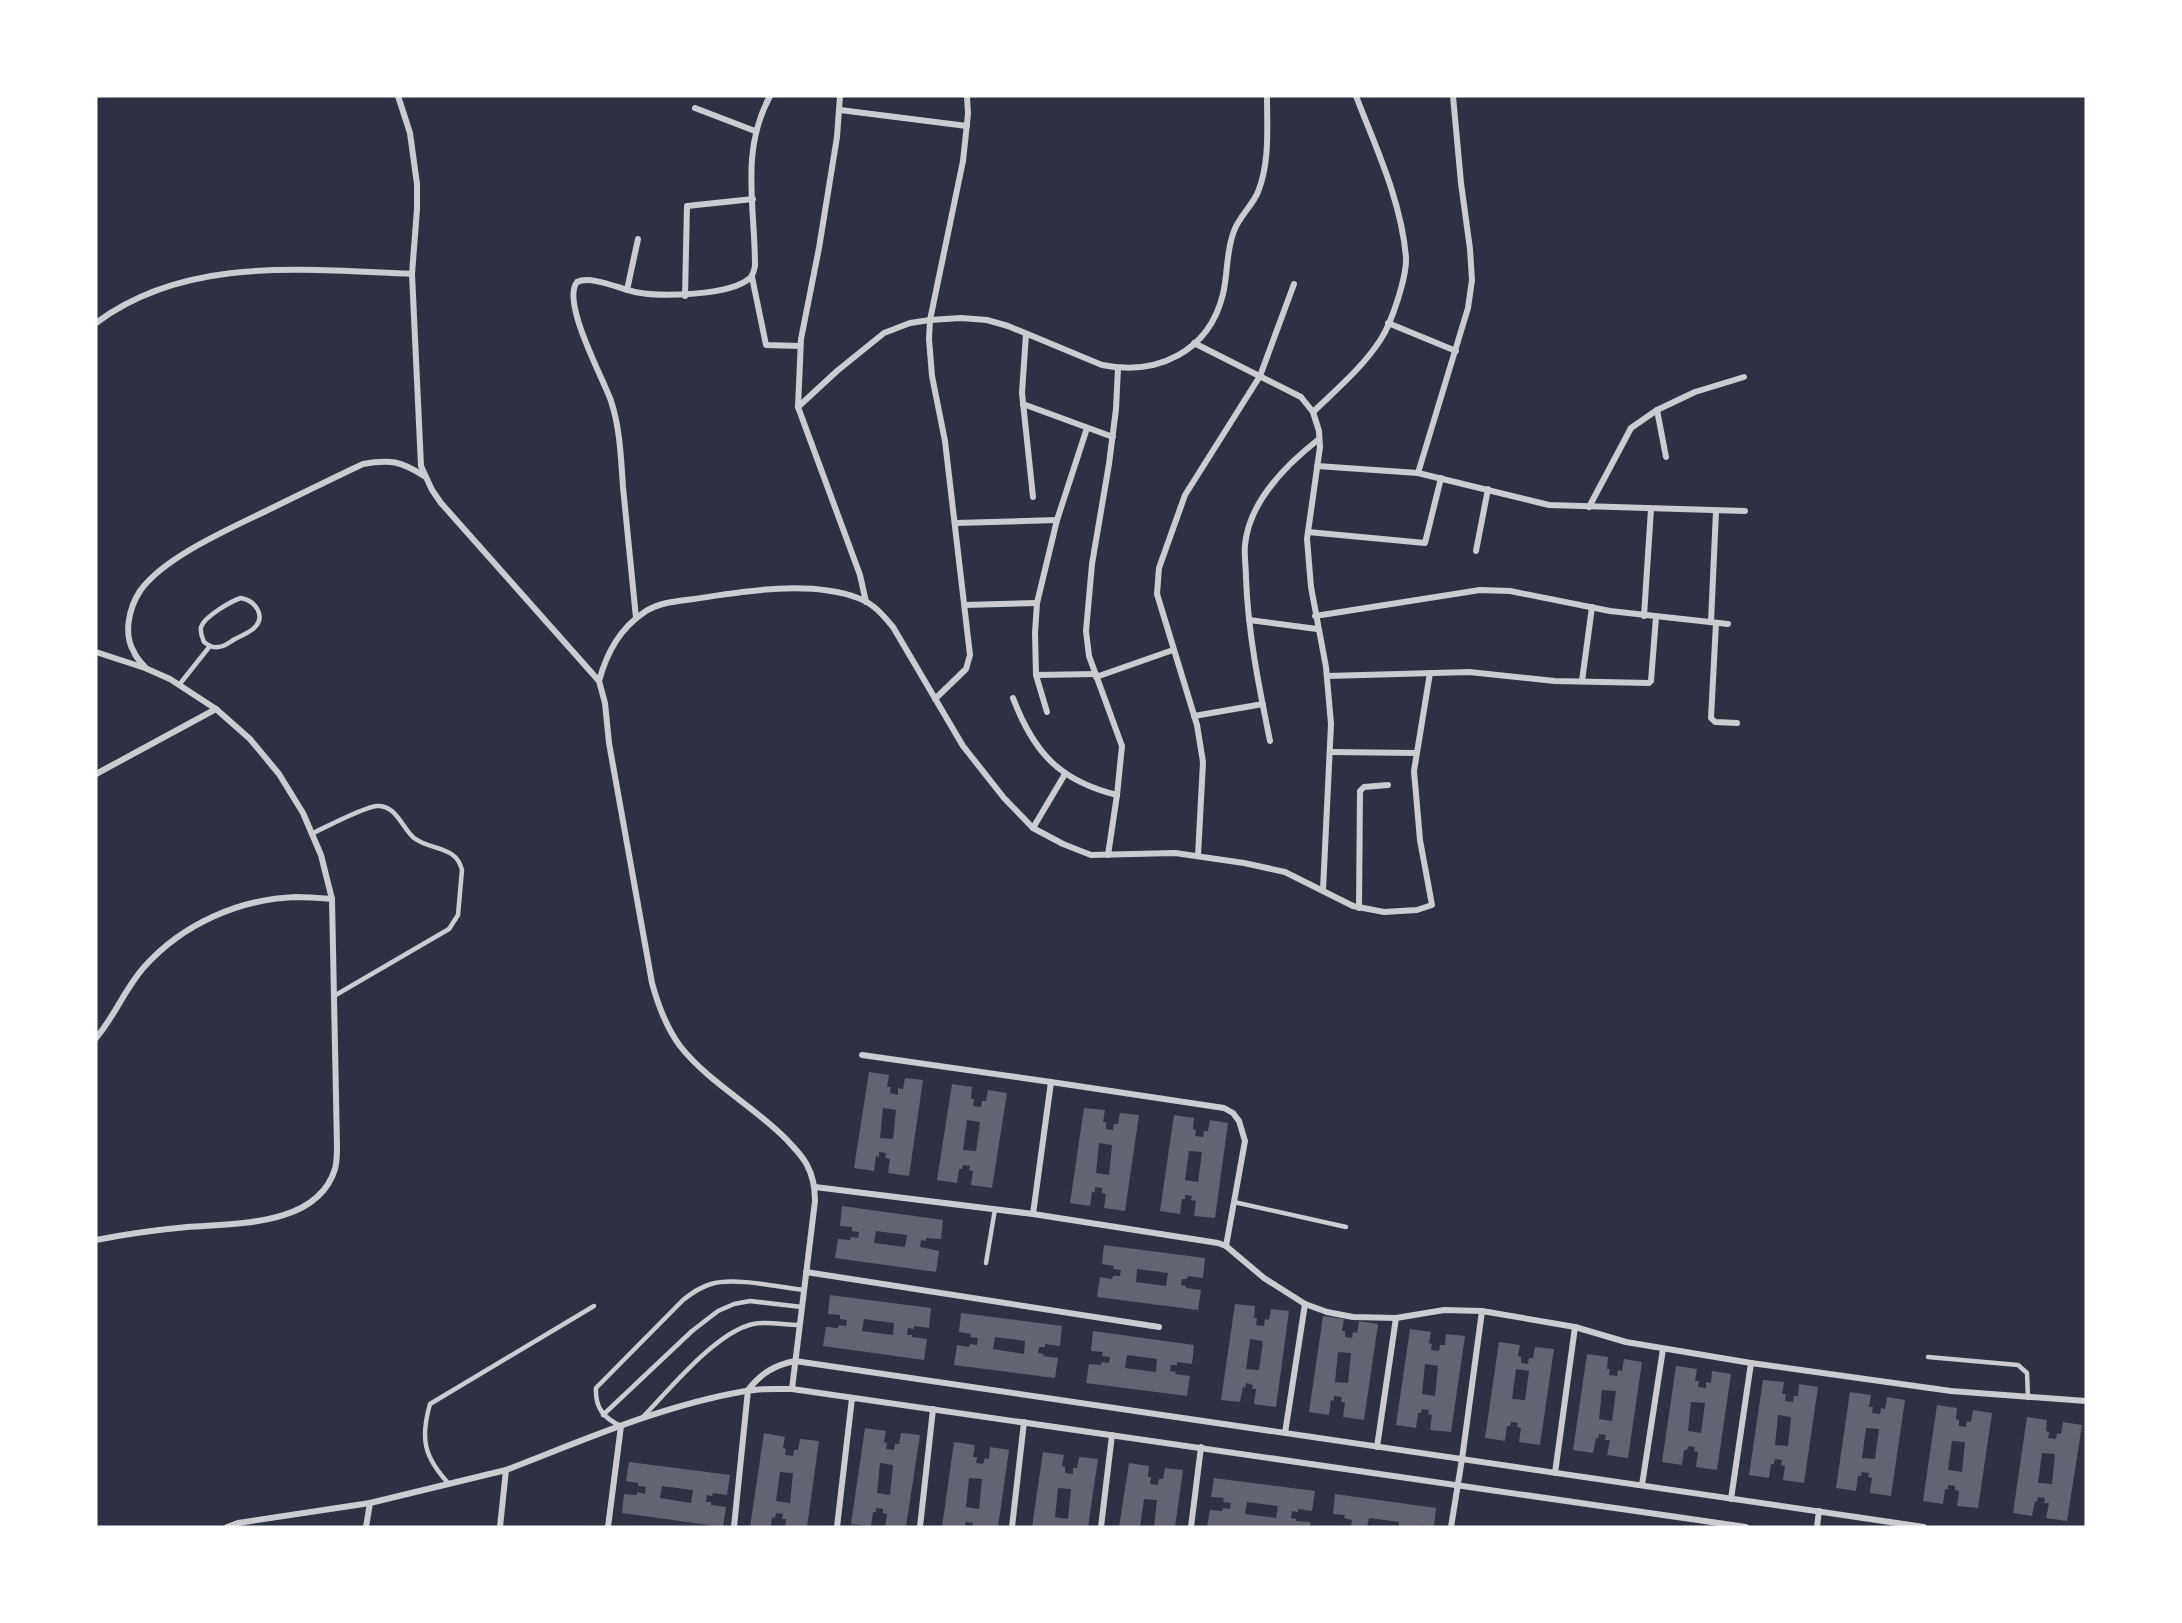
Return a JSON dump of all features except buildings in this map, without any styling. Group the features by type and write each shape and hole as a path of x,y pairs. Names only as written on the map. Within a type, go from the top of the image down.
{"street":[{"path":"398,96 410,133 417,184 412,274 420,455 424,476 441,503 599,681 605,703 609,743 644,943 658,1004 669,1029 680,1046 710,1076 772,1125 803,1158 815,1187 792,1389"},
{"path":"770,96 755,131 751,164 755,266 752,277 756,287 766,345 800,346"},
{"path":"840,96 840,110 819,248 803,323 798,407 857,565 866,602"},
{"path":"935,699 966,669 970,645 956,523 945,441 933,383 929,339 930,320 952,219 967,126 967,96"},
{"path":"798,407 837,371 884,333 910,323 930,320 961,318 987,320 1102,365 1118,368 1138,368 1159,364 1178,356 1194,343 1213,320 1219,307 1234,229 1258,192 1267,156 1268,96"},
{"path":"1313,412 1357,371 1382,338 1398,301 1406,259 1399,214 1383,164 1356,96"},
{"path":"1418,473 1456,351 1472,280 1453,96"},
{"path":"695,108 755,131"},
{"path":"840,110 967,126"},
{"path":"685,296 687,206 753,199"},
{"path":"627,290 638,239"},
{"path":"96,323 141,297 179,282 219,274 301,269 412,274"},
{"path":"636,618 615,421 610,400 588,350 572,302 572,291 577,282 586,279 627,290 685,296 729,287 743,283 752,277"},
{"path":"1198,856 1203,762 1194,716 1157,594 1159,568 1185,495 1260,376 1294,284"},
{"path":"1388,323 1456,351"},
{"path":"1026,334 1023,404 1033,497"},
{"path":"1194,343 1301,397 1313,412 1320,447 1308,532 1311,586 1327,676 1331,724 1323,890"},
{"path":"1108,855 1122,746 1087,645 1086,619 1092,564 1113,437 1118,368"},
{"path":"1589,507 1631,428 1657,410 1695,392 1744,377"},
{"path":"1023,404 1113,437"},
{"path":"1657,410 1666,457"},
{"path":"1047,712 1036,675 1037,603 1057,520 1087,428"},
{"path":"1270,741 1249,620 1245,544 1252,521 1264,496 1284,470 1319,439"},
{"path":"145,668 133,651 128,630 131,609 141,590 159,573 189,551 223,531 363,464 385,460 406,465 424,476"},
{"path":"1317,466 1418,473 1549,505 1745,511"},
{"path":"1308,532 1425,543 1441,478"},
{"path":"1476,551 1488,489"},
{"path":"1644,616 1651,509"},
{"path":"1716,511 1711,718 1715,722 1737,723"},
{"path":"956,523 1057,520"},
{"path":"599,681 611,646 622,631 636,618 660,604 764,590 816,590 860,598 878,610 893,627 963,746 1004,798 1033,828 1063,844 1091,855 1198,856 1285,872 1359,908 1384,912 1417,910 1432,905 1420,840 1414,771 1430,673"},
{"path":"1315,616 1480,590 1510,591 1644,616 1728,624"},
{"path":"965,605 1037,603"},
{"path":"1581,681 1592,607"},
{"path":"1327,676 1469,672 1555,681 1651,682 1656,617"},
{"path":"1249,620 1317,629"},
{"path":"1036,675 1096,676 1173,650"},
{"path":"96,652 145,668 179,685 216,709 250,739 279,774 303,813 321,855 332,899 337,1146 335,1167 329,1181 318,1196 300,1209 283,1216 272,1219 152,1230 96,1240"},
{"path":"1014,698 1024,727 1042,753 1065,774 1081,783 1117,795"},
{"path":"1194,716 1263,704"},
{"path":"96,774 216,709"},
{"path":"1331,752 1416,753"},
{"path":"1033,828 1065,774"},
{"path":"1359,908 1360,791 1364,787 1388,785"},
{"path":"96,1038 124,994 145,967 170,943 198,924 229,909 262,900 296,897 332,899"},
{"path":"862,1055 1224,1107 1239,1121 1245,1141 1226,1246"},
{"path":"1033,1214 1051,1082"},
{"path":"815,1187 1033,1214 1226,1246 1264,1278 1305,1304 1327,1312 1353,1317 1396,1318 1444,1310 1482,1311 1575,1327 1626,1342 1751,1363 1951,1391 2086,1401"},
{"path":"806,1272 1159,1327"},
{"path":"1285,1433 1305,1304"},
{"path":"1451,1527 1459,1484 1482,1311"},
{"path":"1377,1447 1396,1318"},
{"path":"1555,1473 1575,1327"},
{"path":"1642,1485 1663,1349"},
{"path":"734,1527 748,1390 761,1375 769,1370 795,1361 1924,1527"},
{"path":"1731,1499 1751,1363"},
{"path":"227,1527 369,1503 449,1484 506,1470 621,1426 703,1400 748,1390 792,1389 1746,1527"},
{"path":"837,1527 852,1398"},
{"path":"920,1527 933,1409"},
{"path":"1012,1527 1024,1422"},
{"path":"608,1527 621,1426"},
{"path":"1101,1527 1112,1435"},
{"path":"1191,1527 1201,1447"},
{"path":"500,1527 506,1470"},
{"path":"366,1527 369,1503"},
{"path":"1817,1527 1819,1511"}],"lane":[{"path":"249,599 256,605 259,613 258,622 253,629 218,647 210,646 204,642 201,635 204,622 232,600 249,599"},
{"path":"179,685 210,646"},
{"path":"311,834 372,807 384,807 394,813 418,841 451,853 460,863 462,870 458,915 449,929 334,996"},
{"path":"1234,1202 1346,1227"},
{"path":"986,1263 995,1209"},
{"path":"621,1426 603,1415 595,1398 596,1388 683,1300 696,1290 712,1283 729,1281 804,1290"},
{"path":"603,1415 704,1319 718,1311 734,1304 750,1301 802,1307"},
{"path":"449,1484 434,1468 425,1448 424,1425 430,1404 594,1306"},
{"path":"641,1419 711,1349 738,1330 753,1324 800,1325"},
{"path":"1928,1357 2018,1365 2027,1372 2028,1398"}]}
